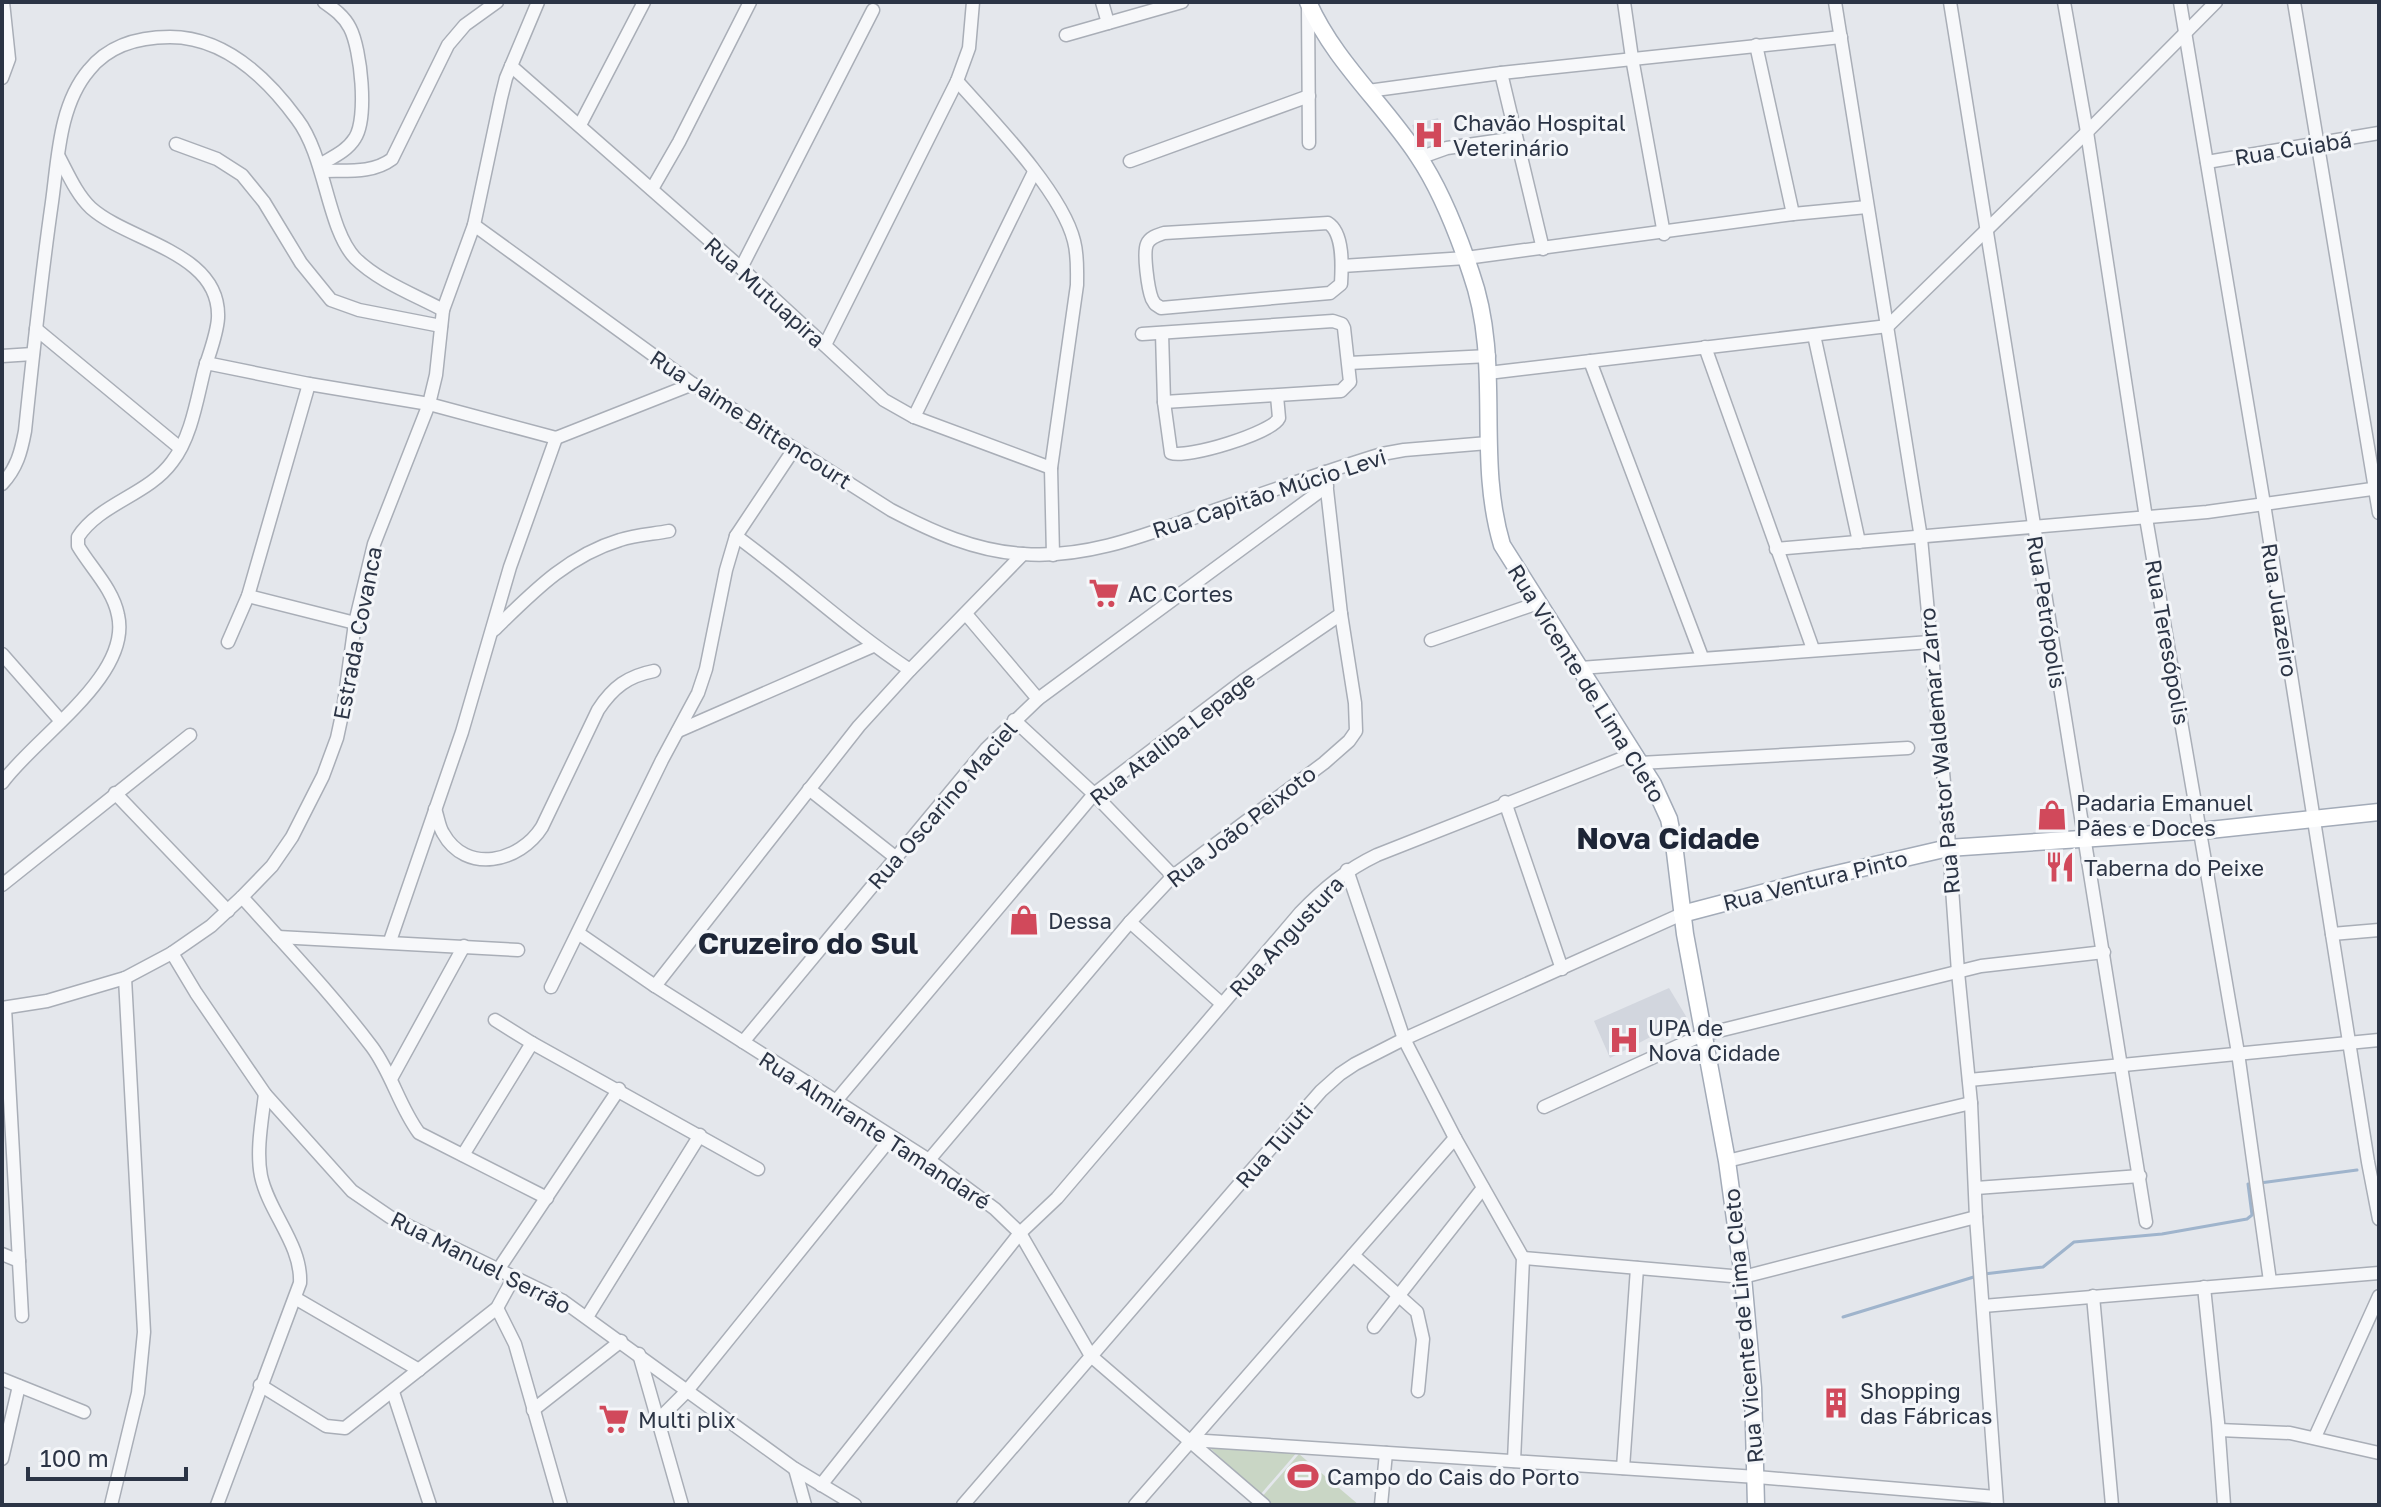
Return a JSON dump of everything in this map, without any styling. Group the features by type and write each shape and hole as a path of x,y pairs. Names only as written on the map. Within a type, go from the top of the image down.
{"main road":[{"name":"Rua Vicente de Lima Cleto","path":"1308,2 1329,42 1419,158 1466,258 1480,303 1488,364 1488,443 1494,513 1502,545 1653,784 1669,819 1702,1035 1727,1161 1743,1277 1753,1388 1756,1505"},
{"name":"Rua Ventura Pinto","path":"1682,914 1948,848 2200,831 2379,812"}],"street":[{"path":"2,78 9,59 3,2"},
{"path":"322,168 356,137 360,128 361,107 356,41 340,14 324,2"},
{"path":"322,168 371,169 392,159 448,45 465,25 497,2"},
{"name":"Estrada Covanca","path":"4,1008 47,1001 125,978 172,953 228,911 272,866 292,837 323,776 337,738 355,623 374,544 429,404 436,375 443,310 474,225 501,98 538,2"},
{"path":"580,125 644,2"},
{"path":"652,189 750,2"},
{"path":"825,345 957,81 969,48 973,2"},
{"path":"1102,2 1108,23"},
{"path":"1308,2 1309,143"},
{"path":"1624,2 1664,234"},
{"name":"Rua Pastor Waldemar Zarro","path":"1836,2 1921,538 1971,1103 1976,1217 1997,1501"},
{"name":"Rua Petrópolis","path":"1950,2 2146,1222"},
{"name":"Rua Teresópolis","path":"2064,2 2146,518 2238,1053 2270,1281"},
{"name":"Rua Juazeiro","path":"2180,2 2264,504 2348,1042 2373,1161 2379,1219"},
{"path":"1349,363 1590,361 1888,326 2216,2"},
{"path":"2294,2 2379,513"},
{"path":"1066,35 1175,3"},
{"path":"741,268 873,10"},
{"path":"2,484 20,457 25,431 59,156 68,110 88,70 103,55 120,45 151,37 198,40 226,51 251,69 299,121 322,168 338,224 355,257 380,276 443,310"},
{"path":"1368,91 1632,58 1841,37"},
{"path":"1756,45 1793,214"},
{"name":"Rua Mutuapira","path":"511,66 741,268 884,400 914,417 1051,468"},
{"path":"1501,73 1543,249"},
{"path":"957,81 1034,172 1066,218 1078,261 1051,468 1053,555"},
{"path":"1130,161 1309,96"},
{"name":"Rua Cuiabá","path":"2207,162 2379,133"},
{"path":"1419,158 1447,148 1516,138"},
{"path":"176,144 217,159 242,175 264,202 301,263 331,300 359,310 441,326"},
{"path":"2,783 15,765 75,707 105,672 120,640 118,614 111,597 78,546 78,537 103,513 162,474 174,461 218,317 206,277 160,246 93,210 83,200 59,156"},
{"path":"914,417 1034,172"},
{"path":"1342,266 1466,258 1867,207"},
{"path":"1328,223 1335,231 1342,266 1341,284 1330,293 1161,308 1155,304 1150,292 1146,249 1149,240 1164,233 1328,223"},
{"name":"Rua Jaime Bittencourt","path":"474,225 693,384 891,510 922,527 970,546 1053,555"},
{"path":"1142,334 1333,321 1344,328 1350,382 1341,391 1164,402"},
{"path":"36,329 180,448"},
{"path":"1162,333 1164,402 1171,453 1180,455 1212,448 1275,425 1279,418 1277,396"},
{"path":"1814,335 1859,542"},
{"path":"1705,347 1813,649"},
{"path":"2,356 33,354"},
{"path":"1590,361 1702,657"},
{"path":"206,363 429,404 556,438 693,384"},
{"path":"228,642 248,596 309,384"},
{"path":"390,941 462,732 510,567 556,438"},
{"name":"Rua Capitão Múcio Levi","path":"1053,555 1088,550 1150,533 1325,472 1404,450 1488,443"},
{"path":"551,987 698,693 706,669 727,562 736,536 794,449"},
{"name":"Rua João Peixoto","path":"929,1160 1130,922 1173,876 1324,763 1356,731 1325,472"},
{"name":"Rua Oscarino Maciel","path":"743,1042 895,857 1014,720 1038,699 1327,486"},
{"path":"1776,549 2146,518 2377,489"},
{"path":"491,632 567,563 597,547 669,531"},
{"path":"736,536 873,646 910,670"},
{"path":"655,986 859,726 1023,554"},
{"path":"248,596 355,623"},
{"path":"1431,640 1538,603"},
{"path":"966,614 1038,699"},
{"name":"Rua Ataliba Lepage","path":"835,1102 1094,794 1243,681 1341,614"},
{"path":"1580,668 1930,642"},
{"path":"678,731 873,646"},
{"path":"2,654 60,720"},
{"path":"435,809 442,833 457,849 468,855 491,860 522,850 542,827 608,695 628,679 654,671"},
{"path":"1014,720 1094,794 1173,876"},
{"path":"2,885 190,735"},
{"name":"Rua Angustura","path":"821,1485 1020,1233 1057,1198 1320,892 1347,870 1505,802 1636,758 1908,748"},
{"path":"809,789 895,857"},
{"path":"115,793 228,911"},
{"path":"1505,802 1562,969"},
{"path":"1347,870 1404,1039 1455,1138 1523,1258 1514,1461"},
{"path":"242,897 373,1048 392,1077 400,1105 419,1133 547,1198"},
{"name":"Rua Tuiuti","path":"963,1505 1321,1091 1355,1064 1404,1039 1682,914"},
{"path":"1130,922 1222,1004"},
{"path":"2332,934 2379,930"},
{"name":"Rua Almirante Tamandaré","path":"578,933 655,986 929,1160 995,1209 1020,1233 1091,1356 1264,1505"},
{"path":"278,937 518,950"},
{"path":"392,1077 464,946"},
{"path":"1544,1107 1702,1035 1981,966 2104,952"},
{"name":"Rua Manuel Serrão","path":"172,953 265,1094 337,1176 366,1201 390,1217 550,1294 587,1317 795,1469 855,1505"},
{"path":"111,1505 143,1360 144,1332 125,978"},
{"path":"4,1008 8,1153 22,1316"},
{"path":"495,1020 758,1169"},
{"path":"1969,1080 2379,1040"},
{"path":"463,1155 532,1043"},
{"path":"498,1270 619,1089"},
{"path":"217,1505 300,1283 298,1260 266,1191 260,1166 265,1094"},
{"path":"1727,1161 1971,1103"},
{"path":"587,1317 700,1135"},
{"path":"658,1420 686,1392 891,1138"},
{"path":"1135,1505 1455,1138"},
{"path":"1976,1188 2140,1176"},
{"path":"1374,1327 1483,1188"},
{"path":"1523,1258 1743,1277 1976,1217"},
{"path":"2,1254 19,1261"},
{"path":"1353,1255 1417,1312 1422,1327 1418,1391"},
{"path":"1623,1468 1637,1268"},
{"path":"1983,1306 2379,1273"},
{"path":"260,1385 336,1429 345,1428 497,1308 514,1277"},
{"path":"2204,1287 2224,1505"},
{"path":"2093,1296 2112,1505"},
{"path":"2315,1437 2379,1296"},
{"path":"295,1298 419,1370"},
{"path":"497,1308 515,1344 561,1505"},
{"path":"533,1410 621,1341"},
{"path":"639,1354 682,1505"},
{"path":"2,1379 84,1412"},
{"path":"2,1459 19,1386"},
{"path":"393,1392 430,1505"},
{"path":"2219,1430 2315,1437 2379,1453"},
{"path":"1190,1440 1757,1477 1997,1501"},
{"path":"1381,1505 1386,1453"},
{"path":"795,1469 805,1505"}],"shaded area":[{"name":"Chavão Hospital Veterinário","path":"1438,118 1444,146 1421,150 1412,125"},
{"name":"UPA de Nova Cidade","path":"1669,988 1687,1018 1610,1058 1594,1021"}],"green space":[{"path":"1210,1448 1298,1451 1260,1495"},
{"name":"Campo do Cais do Porto","path":"1299,1454 1359,1505 1270,1505 1261,1498"}],"waterway":[{"path":"2260,1183 2357,1170"},
{"path":"1984,1274 2043,1267 2074,1242 2162,1234 2247,1219 2252,1215 2248,1184 2253,1184"},
{"path":"1843,1317 1977,1276"}],"place":[{"name":"Chavão Hospital Veterinário","path":"1429,135"},
{"name":"AC Cortes","path":"1104,593"},
{"name":"Padaria Emanuel Pães e Doces","path":"2052,815"},
{"name":"Taberna do Peixe","path":"2060,867"},
{"name":"Dessa","path":"1024,920"},
{"name":"UPA de Nova Cidade","path":"1624,1040"},
{"name":"Shopping das Fábricas","path":"1836,1403"},
{"name":"Multi plix","path":"614,1419"},
{"name":"Campo do Cais do Porto","path":"1303,1476"}],"district":[{"name":"Nova Cidade","path":"1668,838"},
{"name":"Cruzeiro do Sul","path":"808,943"}]}
